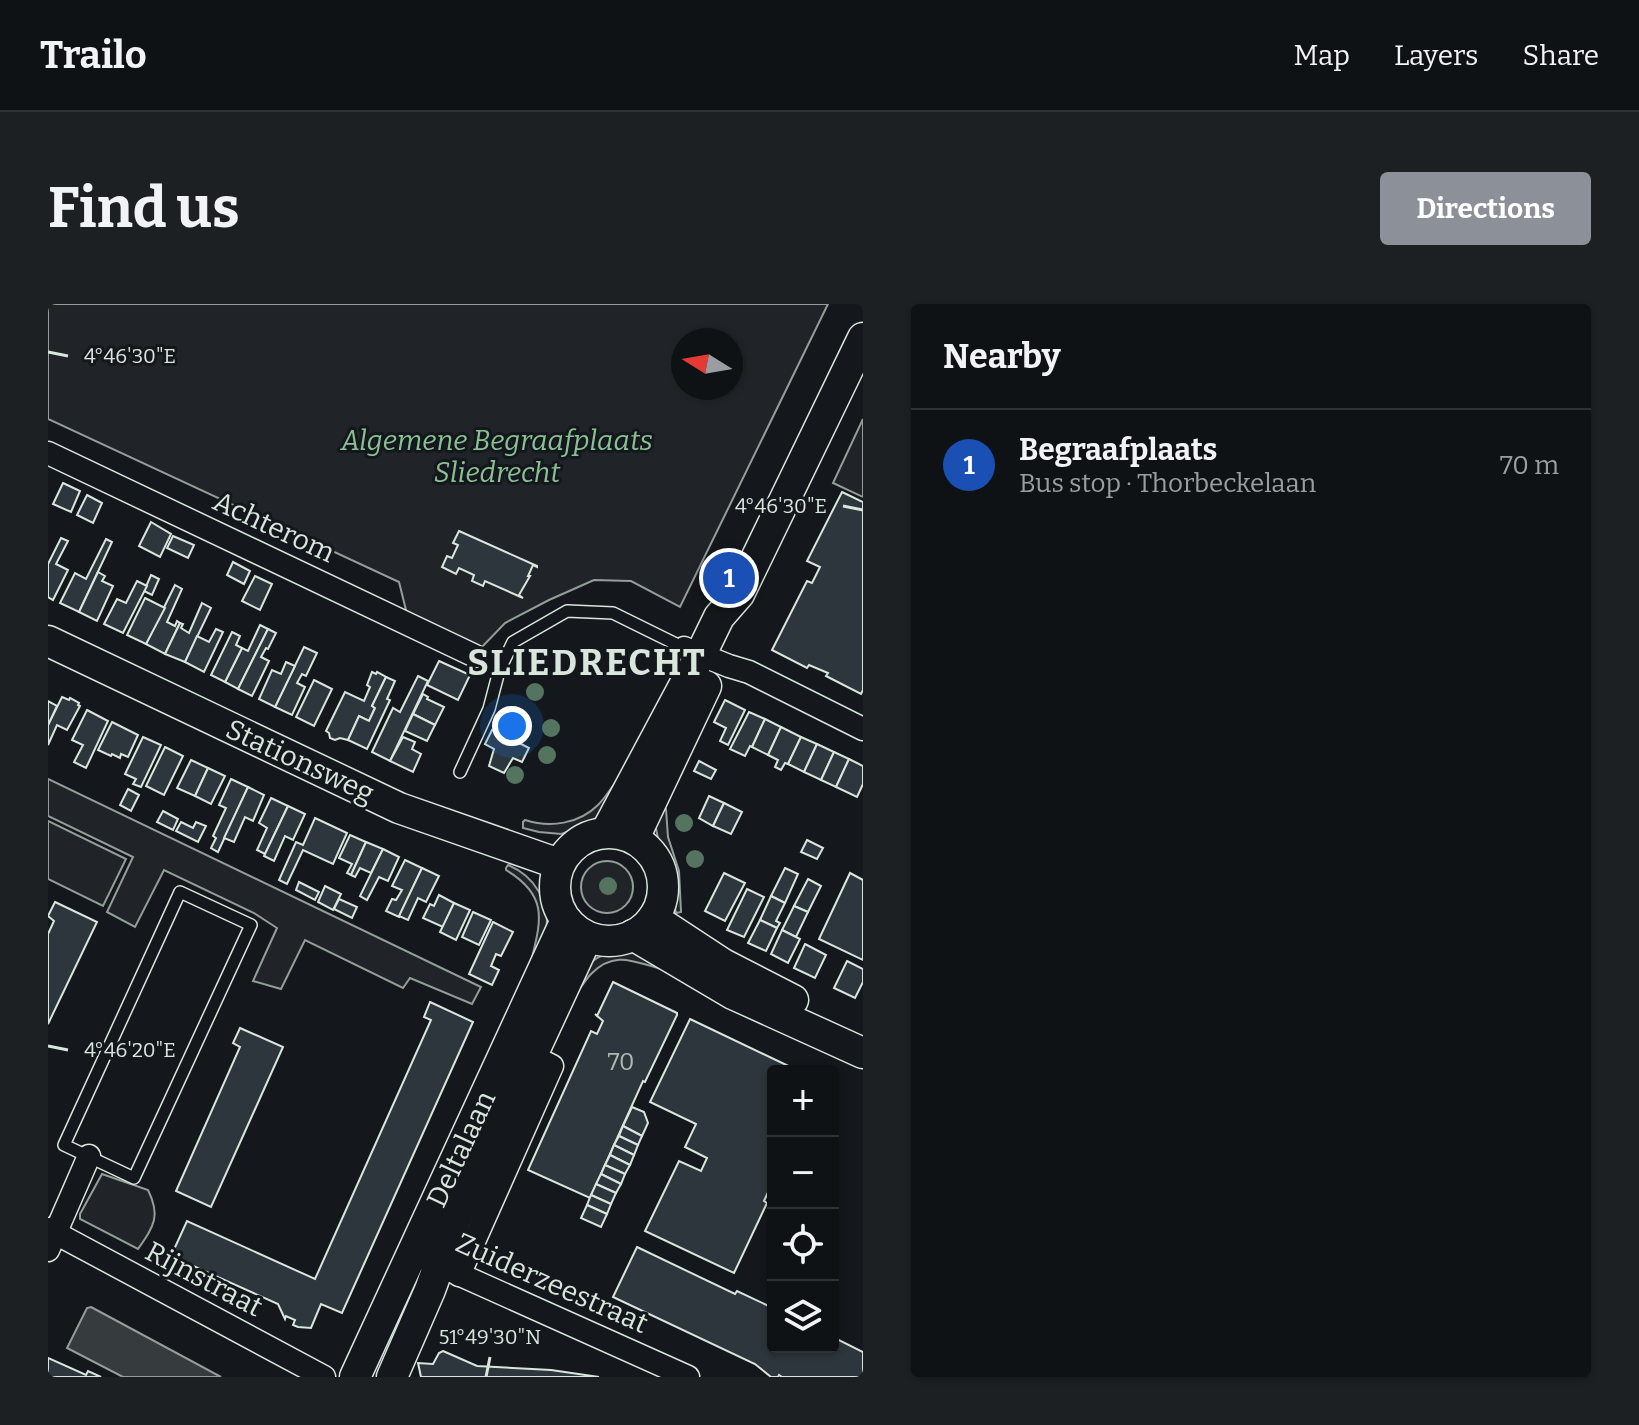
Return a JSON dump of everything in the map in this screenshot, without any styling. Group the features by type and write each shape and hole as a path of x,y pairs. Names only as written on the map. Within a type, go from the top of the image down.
{"street":[{"path":"620,835 701,654 734,627 739,594 863,338"},
{"name":"Achterom","path":"48,453 475,656"},
{"name":"Stationsweg","path":"48,641 399,808 559,864"},
{"path":"701,654 749,672 863,729"},
{"path":"594,834 620,835 645,846 654,856 660,867 663,893 660,906 643,926 610,941 576,928 556,899 555,875 573,845 594,834"},
{"path":"643,926 863,1034"},
{"path":"643,926 733,994 863,1053"},
{"name":"Deltalaan","path":"392,1377 430,1290 455,1221 532,1056 576,928"},
{"name":"Deltalaan","path":"355,1377 437,1265 576,928"},
{"name":"Rijnstraat","path":"89,1156 51,1238 324,1377"},
{"name":"Zuiderzeestraat","path":"437,1265 688,1377"}],"lane":[{"path":"460,772 489,709 499,671 513,642 567,611 613,613 701,654"},
{"path":"180,892 251,925 134,1178 89,1156 64,1145 180,892"}],"green space":[{"name":"Algemene Begraafplaats Sliedrecht","path":"48,304 828,304 680,607 631,581 594,580 505,623 480,649 407,614 399,582 48,419"},
{"path":"863,419 863,497 833,483"},
{"path":"48,779 481,987 472,1004 410,978 403,988 305,940 281,989 253,981 277,928 254,913 164,870 135,927 107,912 133,857 48,816"},
{"path":"619,779 601,816 590,824 561,834 523,828 525,820 554,824 582,816 598,805"},
{"path":"663,805 668,837 679,871 681,912 676,913 670,868 660,848 655,824"},
{"path":"48,821 126,859 103,906 48,879"},
{"path":"607,861 626,868 633,887 626,906 607,913 588,906 581,887 588,868"},
{"path":"508,865 533,883 546,910 545,935 530,966 539,912 530,890 506,870"},
{"path":"622,951 634,952 666,970 618,960 600,966 579,989 593,961"},
{"path":"102,1174 148,1190 154,1207 154,1221 138,1249 80,1219"}],"shaded area":[{"path":"91,1307 221,1377 123,1377 67,1348 87,1308"}],"building":[{"path":"63,483 80,491 71,512 53,504"},
{"path":"842,492 863,502 861,694 826,676 828,673 809,665 807,668 772,650 807,581 812,583 820,567 807,561"},
{"path":"87,495 102,503 93,523 77,515"},
{"path":"151,522 171,534 160,557 139,546"},
{"path":"459,531 537,566 533,565 519,595 523,598 485,581 483,586 472,581 474,575 459,568 456,574 442,567 447,556 452,558 458,545 453,543"},
{"path":"173,536 194,545 188,558 167,548"},
{"path":"61,538 68,541 56,564 68,570 53,600 48,597 48,564"},
{"path":"106,539 112,542 79,612 60,603 75,573 86,579"},
{"path":"233,562 250,571 244,584 227,575"},
{"path":"98,572 105,576 102,581 113,586 97,621 79,612"},
{"path":"151,575 159,579 152,595 144,591"},
{"path":"255,576 272,584 260,610 242,601"},
{"path":"137,581 147,586 123,633 104,624 117,599 126,603"},
{"path":"175,585 182,589 167,622 175,626 177,621 180,623 165,654 146,644"},
{"path":"145,598 165,608 146,644 127,635"},
{"path":"202,603 211,608 185,662 165,654 180,623 183,624 181,628 189,633"},
{"path":"260,625 268,629 238,689 225,682 242,648 248,651"},
{"path":"216,629 223,632 204,672 185,662 197,636 209,642"},
{"path":"268,629 276,633 261,657 269,661 252,696 238,689"},
{"path":"232,632 240,636 236,645 242,648 225,682 211,675"},
{"path":"304,647 317,653 306,676 302,674 297,683 305,687 292,715 275,707"},
{"path":"439,661 470,675 458,700 427,685"},
{"path":"286,662 295,666 275,707 259,699 272,670 281,674"},
{"path":"372,672 386,677 372,706 375,708 369,721 359,716 348,740 330,738 326,731 345,692 364,701"},
{"path":"418,676 428,681 390,761 372,752 393,708 400,712"},
{"path":"386,677 395,681 387,699 390,700 367,749 348,740 359,716 369,721 375,708 372,706"},
{"path":"314,680 332,689 314,726 296,717"},
{"path":"423,694 444,707 435,725 413,714"},
{"path":"62,697 70,698 80,706 67,730 57,725 48,745 48,725"},
{"path":"725,700 745,710 728,745 720,741 726,728 714,722"},
{"path":"48,701 57,706 48,725"},
{"path":"87,710 108,721 86,768 74,762 83,745 72,740"},
{"path":"749,712 765,719 745,756 730,749"},
{"path":"413,714 435,725 427,741 405,731"},
{"path":"765,719 781,727 768,755 752,747"},
{"path":"515,720 523,724 521,744 529,748 522,762 513,758 504,773 489,766 494,749 485,744 492,730 501,734 504,727 507,728"},
{"path":"112,722 138,735 128,757 121,754 120,758 111,756 98,750"},
{"path":"781,727 801,737 788,764 785,763 781,770 775,767 778,760 768,755"},
{"path":"143,737 161,745 141,787 133,784 136,779 125,774"},
{"path":"403,737 415,742 412,749 421,754 413,772 390,761"},
{"path":"801,737 817,744 804,772 788,764"},
{"path":"817,744 834,752 821,780 804,772"},
{"path":"165,747 183,756 164,795 146,786"},
{"path":"834,752 849,759 836,787 821,780"},
{"path":"849,759 863,766 863,784 857,797 836,787"},
{"path":"191,760 208,768 195,796 177,788"},
{"path":"699,761 716,770 711,779 694,771"},
{"path":"208,768 225,776 211,804 195,796"},
{"path":"231,779 248,787 218,852 211,848 216,838 213,836 226,808 219,805"},
{"path":"248,787 264,795 253,821 245,817 234,842 224,838"},
{"path":"128,789 139,795 131,811 120,805"},
{"path":"709,796 724,803 713,826 699,818"},
{"path":"271,798 288,806 265,854 257,850 267,828 259,823"},
{"path":"724,803 742,812 731,834 713,826"},
{"path":"288,806 305,814 293,840 285,836 274,861 264,856"},
{"path":"163,811 178,819 173,830 157,822"},
{"path":"315,818 347,833 333,864 303,850 287,884 279,880 296,842 303,845"},
{"path":"181,822 193,828 196,822 206,826 198,842 176,831"},
{"path":"350,835 366,842 351,875 347,873 352,864 339,858"},
{"path":"807,840 823,848 817,859 801,852"},
{"path":"366,842 383,849 371,873 360,868 355,877 351,875"},
{"path":"383,849 399,857 388,881 379,877 367,900 360,896"},
{"path":"405,860 422,868 399,917 386,911 392,899 396,900 402,890 392,886"},
{"path":"422,868 439,876 426,902 418,898 408,920 399,916"},
{"path":"785,868 798,874 785,903 771,896"},
{"path":"724,873 745,883 725,921 705,911"},
{"path":"850,873 863,880 863,960 819,939"},
{"path":"808,879 821,886 808,912 794,906"},
{"path":"299,882 319,892 315,900 296,890"},
{"path":"325,886 341,894 333,910 318,902"},
{"path":"747,889 764,897 744,937 727,930"},
{"path":"439,895 454,903 443,927 423,918"},
{"path":"771,896 785,903 776,921 780,923 777,928 760,920"},
{"path":"339,899 357,907 352,918 334,909"},
{"path":"55,902 97,922 48,1024 48,934 54,921 48,916"},
{"path":"454,903 470,910 456,940 440,932"},
{"path":"794,906 808,912 796,937 782,930"},
{"path":"473,912 491,920 479,945 462,937"},
{"path":"760,920 777,928 766,951 748,943"},
{"path":"493,922 513,932 501,956 496,954 491,966 499,970 492,985 469,974"},
{"path":"782,930 800,939 788,963 771,954"},
{"path":"805,944 826,955 815,978 794,968"},
{"path":"847,961 863,969 863,982 855,998 834,988"},
{"path":"613,982 677,1013 590,1198 528,1170 591,1031 597,1034 603,1021 597,1016"},
{"path":"430,1002 473,1022 342,1313 321,1304 311,1328 298,1327 293,1325 295,1320 286,1316 285,1319 278,1304 171,1256 187,1221 315,1279 431,1020 424,1017"},
{"path":"690,1019 786,1065 767,1065 767,1194 764,1201 767,1203 734,1273 645,1231 679,1161 701,1171 707,1158 685,1147 696,1124 650,1102"},
{"path":"240,1028 283,1047 211,1207 176,1191 240,1047 233,1043"},
{"path":"632,1107 644,1112 648,1123 642,1136 623,1126"},
{"path":"623,1126 642,1136 638,1145 619,1136"},
{"path":"619,1136 638,1145 634,1155 614,1145"},
{"path":"614,1145 634,1155 630,1165 610,1155"},
{"path":"610,1155 630,1165 625,1174 605,1165"},
{"path":"605,1165 625,1174 621,1184 601,1174"},
{"path":"601,1174 621,1184 616,1193 596,1184"},
{"path":"596,1184 616,1193 611,1204 591,1195"},
{"path":"591,1195 611,1204 607,1214 587,1205"},
{"path":"587,1205 607,1214 601,1227 581,1218"},
{"path":"637,1247 735,1294 737,1291 767,1305 767,1353 839,1353 839,1340 863,1352 863,1377 771,1377 755,1364 613,1297"},
{"path":"443,1351 477,1366 551,1370 599,1377 421,1377 418,1363 433,1364"},
{"path":"48,1358 86,1375 88,1371 101,1377 48,1377"}],"place":[{"name":"Begraafplaats","path":"729,578"}],"district":[{"name":"SLIEDRECHT","path":"587,663"}]}
